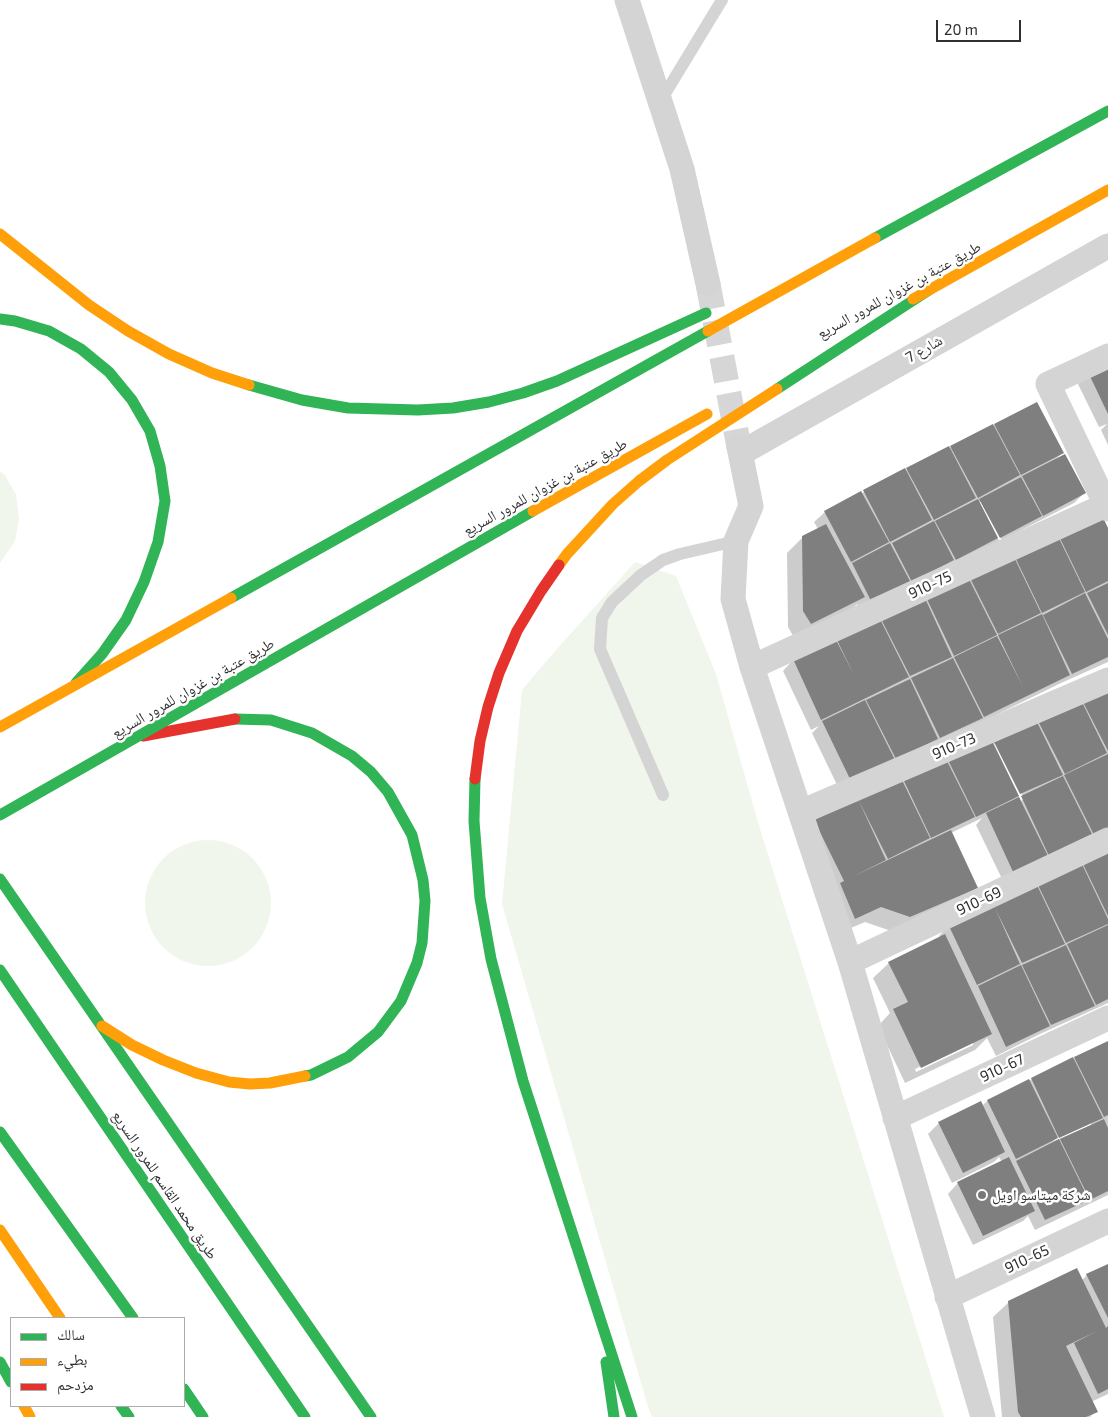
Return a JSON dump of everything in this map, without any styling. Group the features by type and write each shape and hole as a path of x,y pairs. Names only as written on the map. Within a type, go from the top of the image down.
{"highway":[{"path":"0,727 894,226 1108,111"},
{"name":"طريق عتبة بن غزوان للمرور السريع","path":"783,372 1108,190"},
{"path":"770,284 894,226"},
{"path":"0,234 89,305 128,331 169,354 212,373 257,388 302,400 348,408 418,410 454,408 489,402 523,393 557,381 716,308"},
{"path":"632,1417 523,1081 491,959 480,898 474,821 478,757 488,707 499,673 517,631 541,591 567,554 613,504 638,481 667,460 929,290"},
{"path":"0,319 15,321 50,331 81,349 109,372 132,400 150,431 160,466 165,501 158,542 144,582 126,620 102,654 74,685"},
{"name":"طريق عتبة بن غزوان للمرور السريع","path":"0,815 714,410"},
{"path":"102,1026 132,1045 163,1060 196,1073 229,1082 270,1083 311,1075 330,1067 356,1051 378,1032 391,1017 410,983 422,943 426,900 412,835 388,792 371,772 352,756 312,732 271,720 250,718 228,719 136,737"},
{"path":"0,879 371,1417"},
{"name":"طريق محمد القاسم للمرور السريع","path":"0,970 305,1417"},
{"path":"0,1132 132,1317"},
{"path":"0,1230 59,1317"},
{"path":"600,1320 614,1417"},
{"path":"0,1362 10,1380"},
{"path":"185,1390 204,1417"}],"street":[{"path":"627,0 682,169 708,284"},
{"name":"شارع 7","path":"736,541 751,506 740,450 1108,246"},
{"path":"1107,506 1048,384 1108,356"},
{"name":"910-75","path":"752,667 1107,506"},
{"path":"736,541 733,599 752,667 850,962 983,1417"},
{"name":"910-73","path":"801,812 1108,680"},
{"name":"910-69","path":"850,962 1108,840"},
{"name":"910-67","path":"895,1118 1108,1018"},
{"name":"910-65","path":"947,1297 1108,1221"}],"lane":[{"path":"660,102 722,0"},
{"path":"663,795 600,649 602,618 612,602 641,575 663,560 680,554 736,541"}],"shaded area":[{"path":"0,471 5,475 16,495 19,519 15,541 0,563"},
{"path":"635,562 676,576 716,674 760,829 944,1417 652,1417 648,1407 502,904 522,690"},
{"path":"208,840 232,845 253,858 266,879 271,903 266,927 253,948 232,961 208,966 184,961 163,948 150,927 145,903 150,879 163,858 184,845"}],"building":[{"path":"1108,360 1108,414 1087,370"},
{"path":"1037,402 1064,453 1021,475 994,424"},
{"path":"993,424 1020,475 978,498 950,446"},
{"path":"949,446 976,498 934,520 906,468"},
{"path":"1065,454 1086,493 1043,516 1022,476"},
{"path":"905,468 932,520 890,542 863,490"},
{"path":"1021,477 1042,516 1000,538 979,499"},
{"path":"861,491 889,542 851,562 824,511"},
{"path":"978,499 998,538 956,560 935,521"},
{"path":"1100,511 1108,528 1108,581 1086,592 1057,532"},
{"path":"934,521 954,560 912,582 892,543"},
{"path":"826,524 865,597 811,624 803,611 802,536"},
{"path":"1056,532 1085,592 1042,613 1013,553"},
{"path":"890,543 911,583 872,603 852,563"},
{"path":"1012,553 1041,613 998,634 968,574"},
{"path":"967,575 997,635 954,656 925,595"},
{"path":"1108,583 1108,635 1087,593"},
{"path":"1085,593 1108,639 1108,657 1072,674 1043,615"},
{"path":"924,596 952,657 910,676 880,617"},
{"path":"1042,614 1070,675 984,717 954,657 997,636 1023,687 998,635"},
{"path":"879,617 909,677 821,720 793,659 835,638 854,675 836,638"},
{"path":"953,658 983,718 940,738 911,678"},
{"path":"910,679 938,739 896,759 866,700"},
{"path":"1108,691 1108,751 1083,702"},
{"path":"865,700 895,760 851,781 822,721"},
{"path":"1082,702 1107,753 1065,774 1038,721"},
{"path":"1037,722 1063,775 1020,794 993,740"},
{"path":"992,741 1019,796 976,817 948,760"},
{"path":"1108,754 1108,828 1094,835 1064,775"},
{"path":"947,761 975,817 931,838 903,779"},
{"path":"1063,776 1093,836 1049,856 1021,796"},
{"path":"902,780 930,838 888,859 858,799"},
{"path":"1019,797 1049,858 1014,874 986,813"},
{"path":"858,799 886,860 854,876 951,830 978,888 910,917 881,907 855,919 840,883 844,881 814,820"},
{"path":"1108,849 1108,916 1082,862"},
{"path":"1081,862 1108,919 1108,924 1066,943 1037,883"},
{"path":"1036,883 1065,944 1022,963 995,908 1020,964 977,985 948,924"},
{"path":"1108,925 1108,999 1096,1005 1067,944"},
{"path":"945,934 992,1034 921,1068 893,1009 908,1002 888,962"},
{"path":"1066,945 1095,1006 1051,1025 1022,965"},
{"path":"1021,965 1050,1026 1006,1047 978,986"},
{"path":"1108,1041 1108,1115 1104,1117 1074,1057"},
{"path":"1073,1057 1103,1118 1059,1138 1031,1078"},
{"path":"1029,1079 1058,1138 1016,1159 987,1100"},
{"path":"981,1101 1005,1152 963,1173 938,1122"},
{"path":"1104,1119 1108,1128 1108,1191 1090,1200 1060,1139"},
{"path":"1059,1139 1089,1200 1045,1220 1016,1161"},
{"path":"1009,1157 1035,1211 983,1236 957,1182"},
{"path":"1108,1264 1108,1318 1086,1274"},
{"path":"1077,1268 1106,1328 1108,1326 1108,1389 1098,1394 1074,1343 1097,1331 1066,1346 1098,1412 1086,1417 1021,1417 1018,1412 1008,1301"}],"tunnel":[{"path":"708,284 739,447"}],"traffic: fast":[{"path":"875,238 1108,111"},
{"path":"777,389 929,290"},
{"path":"249,385 302,400 348,408 418,410 453,408 489,402 557,381 706,313"},
{"path":"0,319 15,321 49,331 81,349 109,372 132,400 150,431 160,466 165,501 158,542 144,582 126,620 102,654 76,683"},
{"path":"231,598 708,331"},
{"path":"0,815 533,511"},
{"path":"235,719 271,720 312,733 352,756 371,772 388,792 412,835 423,880 425,901 422,943 417,963 401,1001 378,1032 348,1057 311,1075 305,1076"},
{"path":"475,779 474,821 480,898 491,959 523,1081 632,1417"},
{"path":"0,879 371,1417"},
{"path":"0,970 305,1417"},
{"path":"0,1132 132,1317"},
{"path":"0,1362 10,1380"},
{"path":"606,1362 614,1417"},
{"path":"185,1390 203,1417"},
{"path":"122,1407 129,1417"}],"traffic: slow":[{"path":"913,299 1108,190"},
{"path":"0,234 89,305 128,331 169,354 212,373 249,385"},
{"path":"708,331 875,238"},
{"path":"559,565 613,504 639,481 667,460 777,389"},
{"path":"533,511 707,414"},
{"path":"0,727 231,598"},
{"path":"102,1026 132,1045 163,1060 196,1073 229,1082 270,1083 305,1076"},
{"path":"0,1230 59,1317"},
{"path":"25,1407 30,1417"}],"traffic: jam":[{"path":"475,779 480,741 499,673 517,631 559,565"},
{"path":"143,736 235,719"}],"place":[{"name":"شركة ميتاسو اويل","path":"982,1195"}]}
